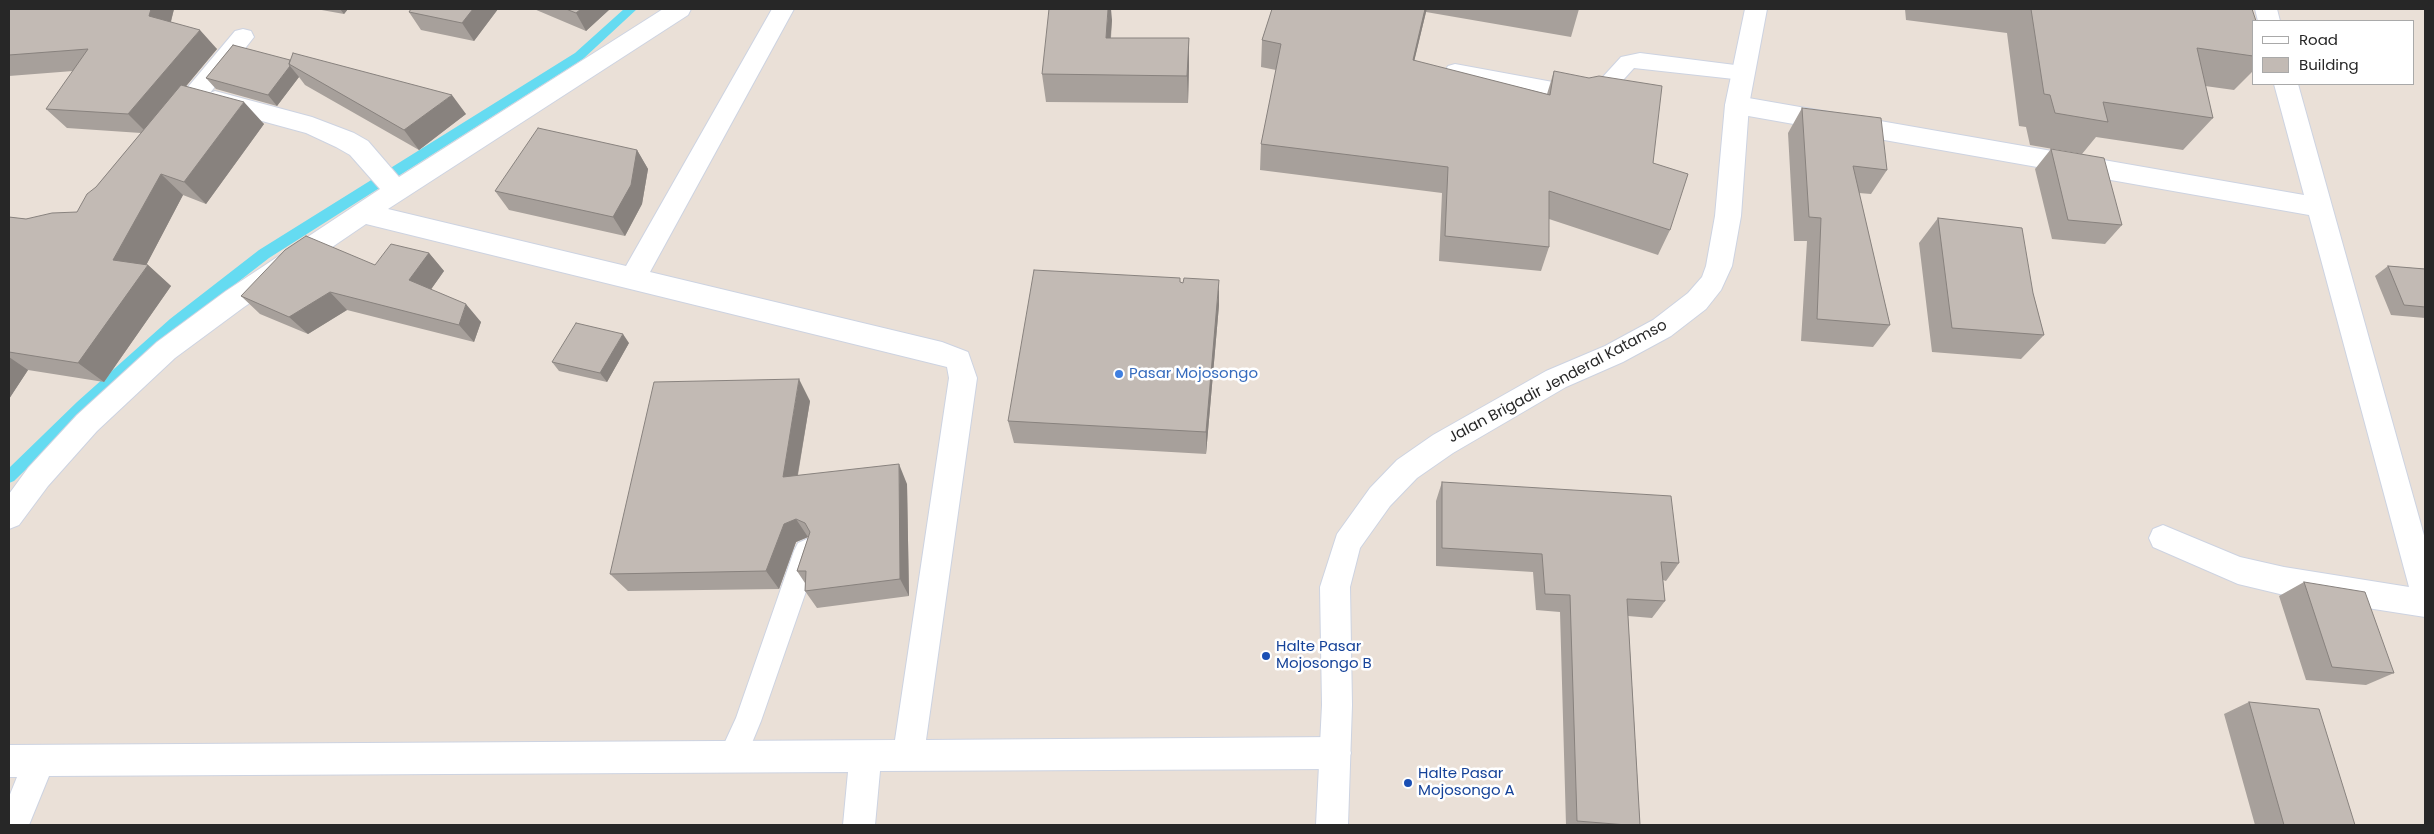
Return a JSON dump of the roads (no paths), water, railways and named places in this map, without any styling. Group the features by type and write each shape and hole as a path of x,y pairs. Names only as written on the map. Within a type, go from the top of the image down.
{"street":[{"path":"9,516 38,477 87,423 166,350 235,299 364,213 394,189 680,9"},
{"path":"633,278 783,9"},
{"name":"Jalan Brigadir Jenderal Katamso","path":"1332,825 1337,705 1336,587 1347,543 1380,497 1407,469 1436,449 1556,379 1614,354 1662,328 1698,301 1712,283 1720,266 1734,171 1737,105 1756,9"},
{"path":"164,132 243,37"},
{"path":"2286,85 2318,207 2417,531 2425,591"},
{"path":"194,94 312,126 358,148 394,189"},
{"path":"1737,105 2318,207"},
{"path":"364,213 942,353 959,360 963,378 908,757"},
{"path":"2163,538 2238,570 2284,581 2425,603"},
{"path":"9,761 1335,753"},
{"path":"859,825 865,757"},
{"path":"13,825 40,761"}],"lane":[{"path":"1455,71 1580,95 1595,93 1608,85 1628,62 1640,60 1743,73"},
{"path":"732,757 748,720 806,551"}],"waterway":[{"path":"9,477 82,406 175,323 264,254 579,56 631,9"}],"place":[{"name":"Pasar Mojosongo","path":"1119,374"},
{"name":"Halte Pasar Mojosongo B","path":"1266,656"},
{"name":"Halte Pasar Mojosongo A","path":"1408,783"}]}
